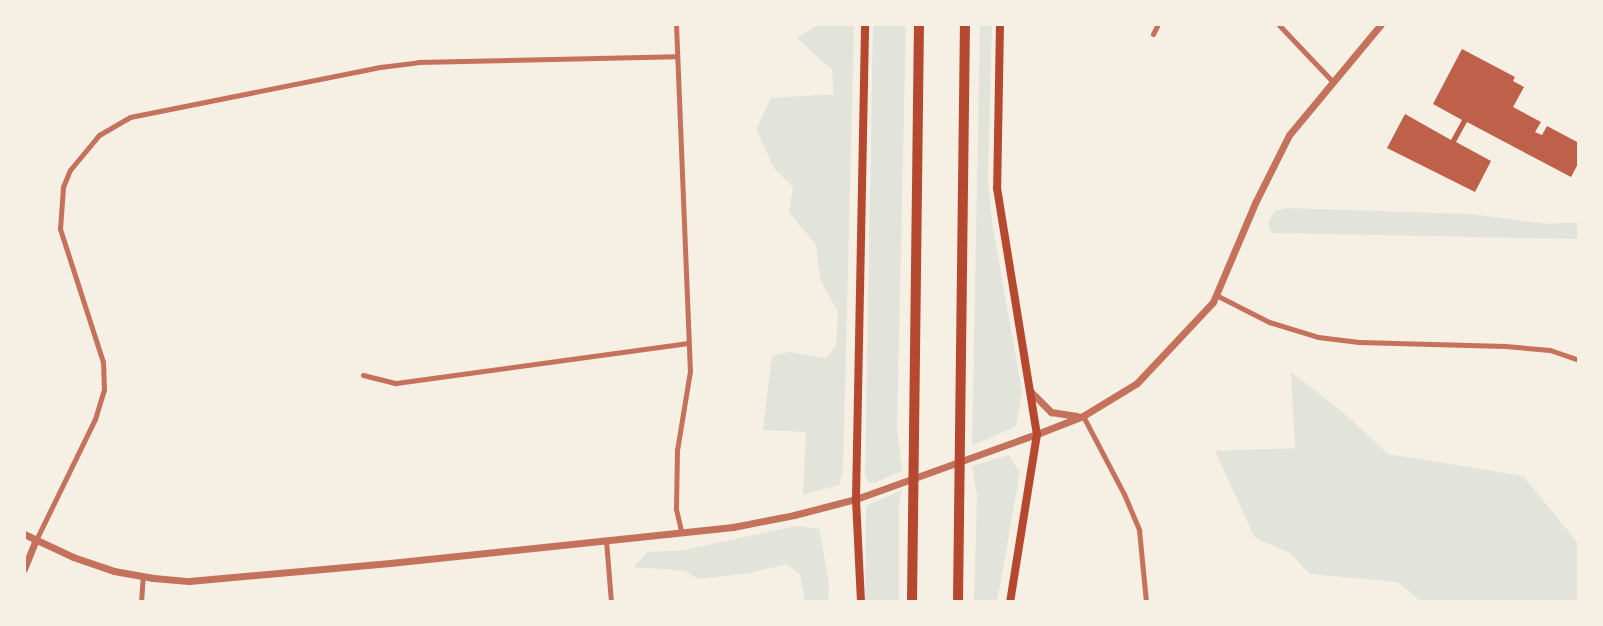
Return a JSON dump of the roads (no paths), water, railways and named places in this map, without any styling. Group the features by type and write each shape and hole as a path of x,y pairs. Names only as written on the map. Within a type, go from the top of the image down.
{"highway":[{"path":"912,602 919,24"},
{"path":"958,602 965,24"}],"main road":[{"path":"861,602 856,499 865,24"},
{"path":"1000,24 997,188 1037,434 1010,602"}],"street":[{"path":"676,24 690,371 677,450 676,509 681,531"},
{"path":"1153,34 1158,24"},
{"path":"1278,24 1333,82"},
{"path":"24,534 73,557 143,576 189,581 606,540 748,524 856,499 1037,434 1083,416 1137,383 1216,295 1255,203 1289,135 1381,24"},
{"path":"24,569 95,419 104,390 103,362 60,229 63,187 81,153 99,135 130,117 258,90 418,62 676,56"},
{"path":"1216,295 1269,322 1318,337 1359,342 1535,349 1566,354 1579,360"},
{"path":"363,375 396,383 688,343"},
{"path":"1030,390 1051,412 1083,416"},
{"path":"1083,416 1124,494 1139,530 1146,602"},
{"path":"606,540 611,602"},
{"path":"141,602 143,576"}]}
